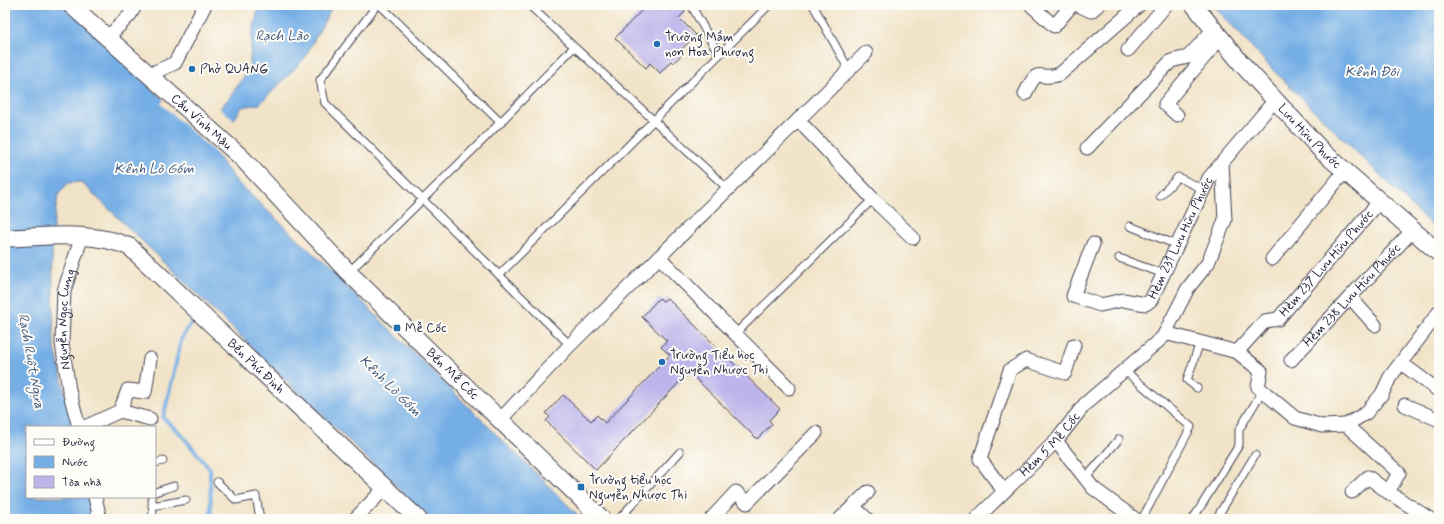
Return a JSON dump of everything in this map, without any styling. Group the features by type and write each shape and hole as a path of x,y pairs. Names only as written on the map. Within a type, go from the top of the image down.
{"street":[{"name":"Cầu Vĩnh Mậu","path":"71,5 241,157"},
{"path":"107,38 128,16 136,5"},
{"path":"148,75 175,63 205,5"},
{"path":"1031,5 1054,26 1072,5"},
{"path":"1078,5 1091,11 1098,5"},
{"path":"1025,94 1031,81 1036,76 1041,74 1054,77 1060,74 1139,5"},
{"path":"1128,50 1166,5"},
{"name":"Lưu Hữu Phước","path":"1194,5 1275,100 1322,151 1439,253"},
{"path":"1177,115 1166,104 1217,33"},
{"path":"1087,148 1171,61 1188,57 1217,33"},
{"path":"500,420 570,345 866,53"},
{"name":"Hẻm 231 Lưu Hữu Phước","path":"1093,244 1073,296 1100,304 1123,300 1146,304 1151,300 1164,274 1209,178 1275,100"},
{"path":"798,120 873,199 913,238"},
{"name":"Bến Mễ Cốc","path":"241,157 348,272 602,519"},
{"name":"Hẻm 231 Lưu Hữu Phước","path":"1124,370 1163,337 1188,288 1208,263 1225,220 1222,163"},
{"path":"1272,259 1345,171"},
{"name":"Hẻm 237 Lưu Hữu Phước","path":"1237,352 1265,321 1278,319 1380,201"},
{"name":"Hẻm 238 Lưu Hữu Phước","path":"1291,360 1413,230"},
{"name":"Bến Phú Định","path":"5,238 82,236 118,242 130,247 418,519"},
{"name":"Nguyễn Ngọc Cung","path":"79,426 69,390 62,343 64,291 82,236"},
{"path":"659,257 789,388"},
{"path":"1350,297 1375,325"},
{"path":"1165,333 1237,352 1261,371 1258,387 1295,418 1322,426 1346,426 1366,413 1382,394 1390,378 1439,312"},
{"path":"1003,490 980,459 1010,370 1026,360 1065,374 1074,345"},
{"path":"120,411 128,390 145,392 150,359"},
{"path":"1401,363 1439,391"},
{"name":"Hẻm 5 Mễ Cốc","path":"976,519 1003,490 1056,440 1085,404 1124,370"},
{"path":"1404,405 1439,420"},
{"path":"87,426 120,411 150,418"},
{"path":"1346,426 1399,473 1388,492"},
{"path":"711,519 736,492 748,503 816,433"},
{"path":"1056,440 1093,488 1135,519"},
{"path":"1352,492 1368,477 1388,492 1430,519"},
{"path":"355,519 385,488"},
{"path":"840,519 868,492"},
{"path":"95,498 100,519"},
{"path":"853,507 868,519"}],"lane":[{"path":"501,123 379,5 320,80 325,102 570,345"},
{"path":"529,5 728,189"},
{"path":"691,5 719,55"},
{"path":"499,275 769,5"},
{"path":"813,5 849,70"},
{"path":"348,272 501,123 574,47"},
{"path":"1160,196 1178,177 1204,190"},
{"path":"735,334 873,199"},
{"path":"1130,226 1177,245"},
{"path":"1119,258 1164,274"},
{"path":"1197,388 1187,380 1200,342"},
{"path":"1124,370 1191,427 1142,519"},
{"path":"1194,519 1239,444 1239,430 1263,390"},
{"path":"1085,479 1119,440"},
{"path":"619,519 680,452"},
{"path":"1216,519 1255,455"},
{"path":"156,463 163,461"},
{"path":"217,482 236,500 256,496 260,519"},
{"path":"156,492 174,486"},
{"path":"151,519 153,519 152,498"},
{"path":"152,506 186,500"}],"water":[{"name":"Kênh Lò Gốm","path":"5,5 62,5 88,26 157,94 200,131 230,97 249,69 252,35 259,5 333,5 304,59 260,104 242,107 214,152 237,182 322,262 582,519 430,519 81,182 68,183 58,195 52,234 54,344 73,426 26,426 26,498 88,498 93,519 5,519"},
{"name":"Kênh Đôi","path":"1213,5 1439,5 1439,233 1275,72"}],"pier":[{"path":"165,98 200,128 218,107 236,121 216,152 223,160 161,104"}],"building":[{"path":"647,5 678,5 685,12 679,18 696,35 681,50 684,53 673,63 671,61 660,73 650,63 646,68 615,38"},
{"path":"659,298 663,301 667,298 780,409 769,420 772,424 757,439 689,372 596,470 546,421 550,417 546,413 563,395 591,421 597,415 605,423 670,355 661,347 667,341 642,317"}],"waterway":[{"path":"197,315 182,337 163,418 179,432 210,469 211,519"}],"place":[{"name":"Trường Mầm non Hoa Phượng","path":"657,44"},
{"name":"Phở QUANG","path":"192,69"},
{"name":"Mễ Cốc","path":"397,328"},
{"name":"Trường Tiểu học Nguyễn Nhược Thị","path":"662,362"},
{"name":"Trường tiểu học Nguyễn Nhược Thị","path":"581,487"}],"water label":[{"name":"Rạch Lào","path":"282,36"},
{"name":"Rạch Ruột Ngựa","path":"31,361"}]}
